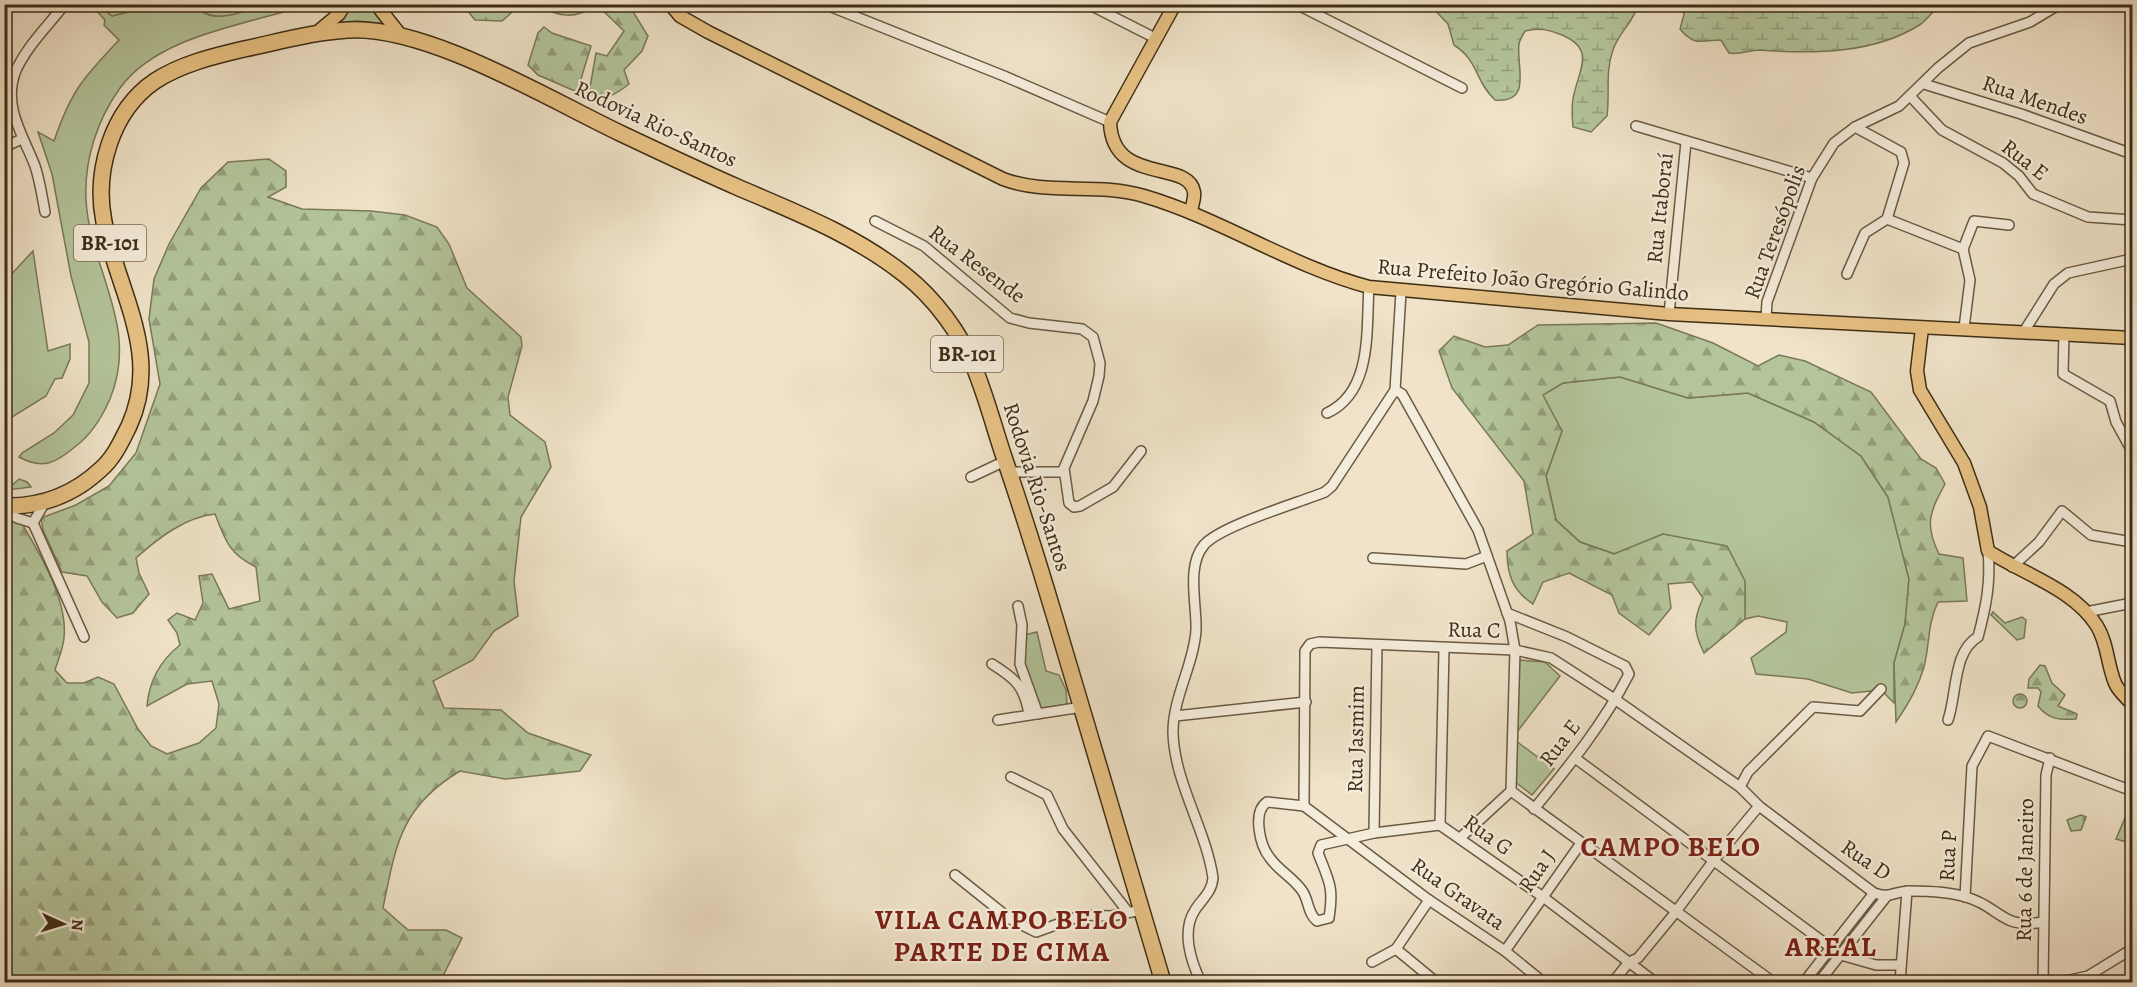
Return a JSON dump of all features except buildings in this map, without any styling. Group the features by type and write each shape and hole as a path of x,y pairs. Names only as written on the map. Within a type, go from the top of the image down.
{"highway":[{"name":"Rodovia Rio-Santos","path":"4,508 45,502 82,486 107,465 120,444 136,409 141,357 124,283 105,227 101,201 106,151 114,131 144,90 179,68 227,53 315,34 358,30 402,37 498,72 585,116 810,218 864,246 908,277 942,312 973,363 1007,466 1082,707 1135,911 1163,982"}],"main road":[{"path":"315,34 339,14 345,4"},
{"path":"376,4 402,37"},
{"name":"Rua Prefeito João Gregório Galindo","path":"670,4 680,16 708,32 1003,179 1038,188 1123,192 1191,211 1283,255 1346,281 1369,287 1401,292 1670,314 2133,338"},
{"path":"1175,4 1110,123 1111,136 1114,148 1121,156 1178,177 1192,187 1194,193 1191,211"},
{"path":"1922,328 1917,371 1920,390 1964,463 1980,507 1988,551 2012,567 2051,586 2086,612 2097,627 2108,650 2115,682 2133,704"}],"street":[{"path":"824,4 1004,76 1110,123"},
{"path":"1088,4 1157,39"},
{"path":"1296,4 1462,88"},
{"name":"Rua Teresópolis","path":"1766,319 1767,302 1812,178 1834,143 1855,127 1884,115 1910,96 1938,68 1970,43 2030,22 2060,4"},
{"path":"45,212 39,178 22,139 11,103 16,72 25,54 64,5"},
{"name":"Rua Mendes","path":"1924,84 2021,114 2133,154"},
{"name":"Rua E","path":"1910,96 1942,130 2003,163 2033,194 2088,217 2133,220"},
{"name":"Rua Itaboraí","path":"1636,126 1812,178"},
{"path":"1847,274 1865,233 1887,219 1905,163 1901,152 1855,127"},
{"path":"4,147 22,139"},
{"name":"Rua Itaboraí","path":"1670,314 1686,142"},
{"path":"1887,219 1963,249"},
{"name":"Rua Resende","path":"875,221 924,246 1010,318 1029,323 1082,329 1093,337 1100,363 1099,376 1093,401 1064,472"},
{"path":"1964,328 1970,279 1963,249 1974,221 2009,225"},
{"path":"2023,333 2054,284 2068,273 2133,259"},
{"path":"1327,413 1337,409 1359,381 1364,363 1369,287"},
{"path":"1201,982 1189,949 1189,929 1193,912 1209,892 1213,878 1177,759 1173,735 1175,716 1196,632 1195,564 1202,546 1233,526 1325,492 1332,486 1395,390 1401,292"},
{"path":"2064,334 2063,374 2110,401 2116,422 2133,451"},
{"path":"1395,390 1402,394 1478,530 1508,614 1515,650 1511,791 1460,838"},
{"path":"971,477 1007,466 1064,472 1070,503 1074,507 1080,506 1113,487 1141,451"},
{"path":"33,523 45,502"},
{"path":"4,508 17,518 33,523 84,637"},
{"path":"2012,567 2038,542 2062,511 2070,515 2091,535 2133,542"},
{"path":"1947,720 1960,664 1969,642 1978,637 1986,610 1991,578 1988,551"},
{"path":"1373,558 1466,564 1487,556"},
{"path":"2086,612 2133,603"},
{"path":"1018,606 1022,625 1020,664 1034,714"},
{"name":"Rua E","path":"1508,614 1568,637 1625,666 1629,674 1616,700 1575,758 1534,809"},
{"name":"Rua C","path":"1306,702 1305,651 1310,644 1319,642 1444,649 1515,650 1551,658 1616,700"},
{"name":"Rua Jasmim","path":"1374,833 1377,645"},
{"name":"Rua G","path":"1444,649 1440,825 1543,897 1655,982"},
{"path":"992,664 1008,674 1023,690 1034,714"},
{"path":"1740,787 1748,772 1813,707 1860,711 1881,689"},
{"name":"Rua D","path":"1616,700 1740,787 1759,806 1874,893 1886,897 1907,891 1965,897"},
{"path":"1175,716 1306,702 1304,806 1267,802 1259,810 1258,817 1269,857 1304,893 1312,918 1317,921 1329,918 1332,899 1332,887 1318,853 1321,845 1374,833 1440,825"},
{"path":"998,720 1082,707"},
{"name":"Rua P","path":"2043,922 2022,926 2007,921 1988,906 1965,897 1972,766 1988,736 2050,758"},
{"path":"1575,758 1841,955 1876,965 1901,965"},
{"path":"2050,758 2133,791"},
{"name":"Rua 6 de Janeiro","path":"2043,982 2046,775 2050,758"},
{"path":"955,875 1010,919 1036,932 1083,915 1111,916 1135,911 1063,829 1047,795 1011,777"},
{"path":"1511,791 1675,913 1773,982"},
{"name":"Rua Gravata","path":"1304,806 1429,900 1505,951 1543,982"},
{"path":"1613,982 1629,962 1638,958 1759,806"},
{"name":"Rua J","path":"1505,951 1581,843"},
{"name":"Rua P","path":"1900,982 1907,891"},
{"path":"1804,982 1874,893"},
{"path":"1820,982 1886,897"},
{"path":"1372,962 1396,949 1429,900"},
{"path":"1396,949 1436,982"},
{"path":"2061,982 2088,979 2133,949"}],"green space":[{"path":"370,4 387,24 358,21 337,23 351,5"},
{"path":"1429,4 1638,5 1619,38 1611,58 1608,74 1607,116 1591,132 1573,127 1572,102 1582,68 1582,53 1579,46 1572,40 1544,30 1525,31 1519,44 1519,90 1507,100 1495,100 1488,93 1468,58 1454,45 1448,24"},
{"path":"91,5 98,5 112,16 128,12 133,5 196,5 211,16 220,16 265,5 308,5 181,43 157,55 137,70 112,100 99,127 90,155 86,200 89,226 117,322 118,372 107,406 87,436 69,452 56,460 42,464 19,457 54,433 73,415 89,383 89,342 71,276 52,174 38,132 54,141 66,109 79,86 119,40 104,25 105,20"},
{"path":"98,5 133,5 128,12 112,16"},
{"path":"196,5 263,5 237,14 218,16 202,11"},
{"path":"463,5 520,5 502,21 475,20"},
{"path":"536,5 597,5 581,13 567,15"},
{"path":"597,5 629,5 648,36 642,51 624,70 629,84 615,94 605,97 589,93 596,53 607,56 624,31"},
{"path":"1679,5 1941,5 1921,24 1903,34 1864,46 1843,50 1801,52 1760,50 1729,53 1721,40 1699,41 1685,35 1680,29 1684,14"},
{"path":"544,27 552,33 591,46 577,92 538,75 528,65 538,33"},
{"path":"269,159 286,171 286,187 268,197 302,209 371,211 405,215 437,227 449,244 467,288 521,337 522,346 508,397 510,415 545,442 551,467 521,517 514,581 518,616 494,631 473,660 433,681 444,708 501,710 528,733 591,755 580,771 505,779 460,771 424,799 413,814 397,846 383,908 408,930 446,930 462,938 443,976 443,982 5,982 4,519 21,522 44,563 57,593 62,608 64,638 55,670 67,683 84,683 98,677 114,684 138,729 151,746 167,754 199,743 216,728 219,704 212,681 187,684 147,706 150,688 157,672 167,657 180,645 177,633 168,620 177,613 195,620 203,603 199,576 212,574 229,609 260,601 256,567 240,557 229,545 215,514 182,524 136,558 139,573 149,594 133,613 117,618 102,602 87,576 62,572 43,530 41,518 76,505 109,486 136,453 160,384 149,319 154,279 169,244 201,188 228,162"},
{"path":"33,251 48,351 70,344 70,359 62,378 55,379 46,396 9,419 4,418 5,281"},
{"path":"1656,323 1713,343 1758,366 1779,355 1805,361 1871,392 1921,459 1936,468 1945,484 1931,518 1931,534 1939,554 1963,558 1967,601 1938,602 1930,627 1922,675 1896,722 1894,663 1905,624 1909,579 1888,497 1861,456 1814,422 1748,393 1688,398 1620,377 1563,383 1543,395 1562,431 1546,476 1556,520 1580,542 1614,554 1663,534 1727,546 1745,581 1745,619 1704,653 1696,632 1697,613 1703,598 1692,582 1668,584 1671,608 1649,635 1619,613 1612,595 1569,573 1543,582 1533,604 1520,594 1512,582 1507,551 1533,534 1524,481 1452,388 1439,351 1454,336 1485,347 1508,345 1538,325"},
{"path":"1620,377 1688,398 1748,393 1814,422 1861,456 1888,497 1909,579 1905,624 1894,663 1894,703 1881,690 1852,693 1808,679 1756,674 1751,658 1786,632 1787,622 1758,616 1745,619 1745,581 1663,534 1615,554 1580,542 1556,520 1546,476 1562,431 1542,395 1563,383"},
{"path":"19,479 27,482 31,487 7,490"},
{"path":"1993,612 2005,623 2022,617 2026,620 2024,638 2017,640 1991,615"},
{"path":"1037,632 1046,671 1059,675 1066,690 1067,703 1064,707 1039,711 1022,663 1024,635"},
{"path":"1519,660 1545,662 1560,676 1517,732"},
{"path":"2040,665 2045,666 2052,683 2065,695 2058,706 2077,714 2076,719 2055,718 2046,714 2038,706 2041,692 2038,688 2028,688 2029,679"},
{"path":"2017,694 2023,694 2027,701 2023,708 2017,708 2013,704 2013,698"},
{"path":"1516,741 1554,769 1532,795 1514,781"},
{"path":"2081,815 2086,817 2081,830 2071,831 2067,820"},
{"path":"2125,818 2132,820 2130,843 2116,839"}],"district":[{"name":"CAMPO BELO","path":"1671,847"},
{"name":"VILA CAMPO BELO PARTE DE CIMA","path":"1002,936"},
{"name":"AREAL","path":"1831,947"}]}
